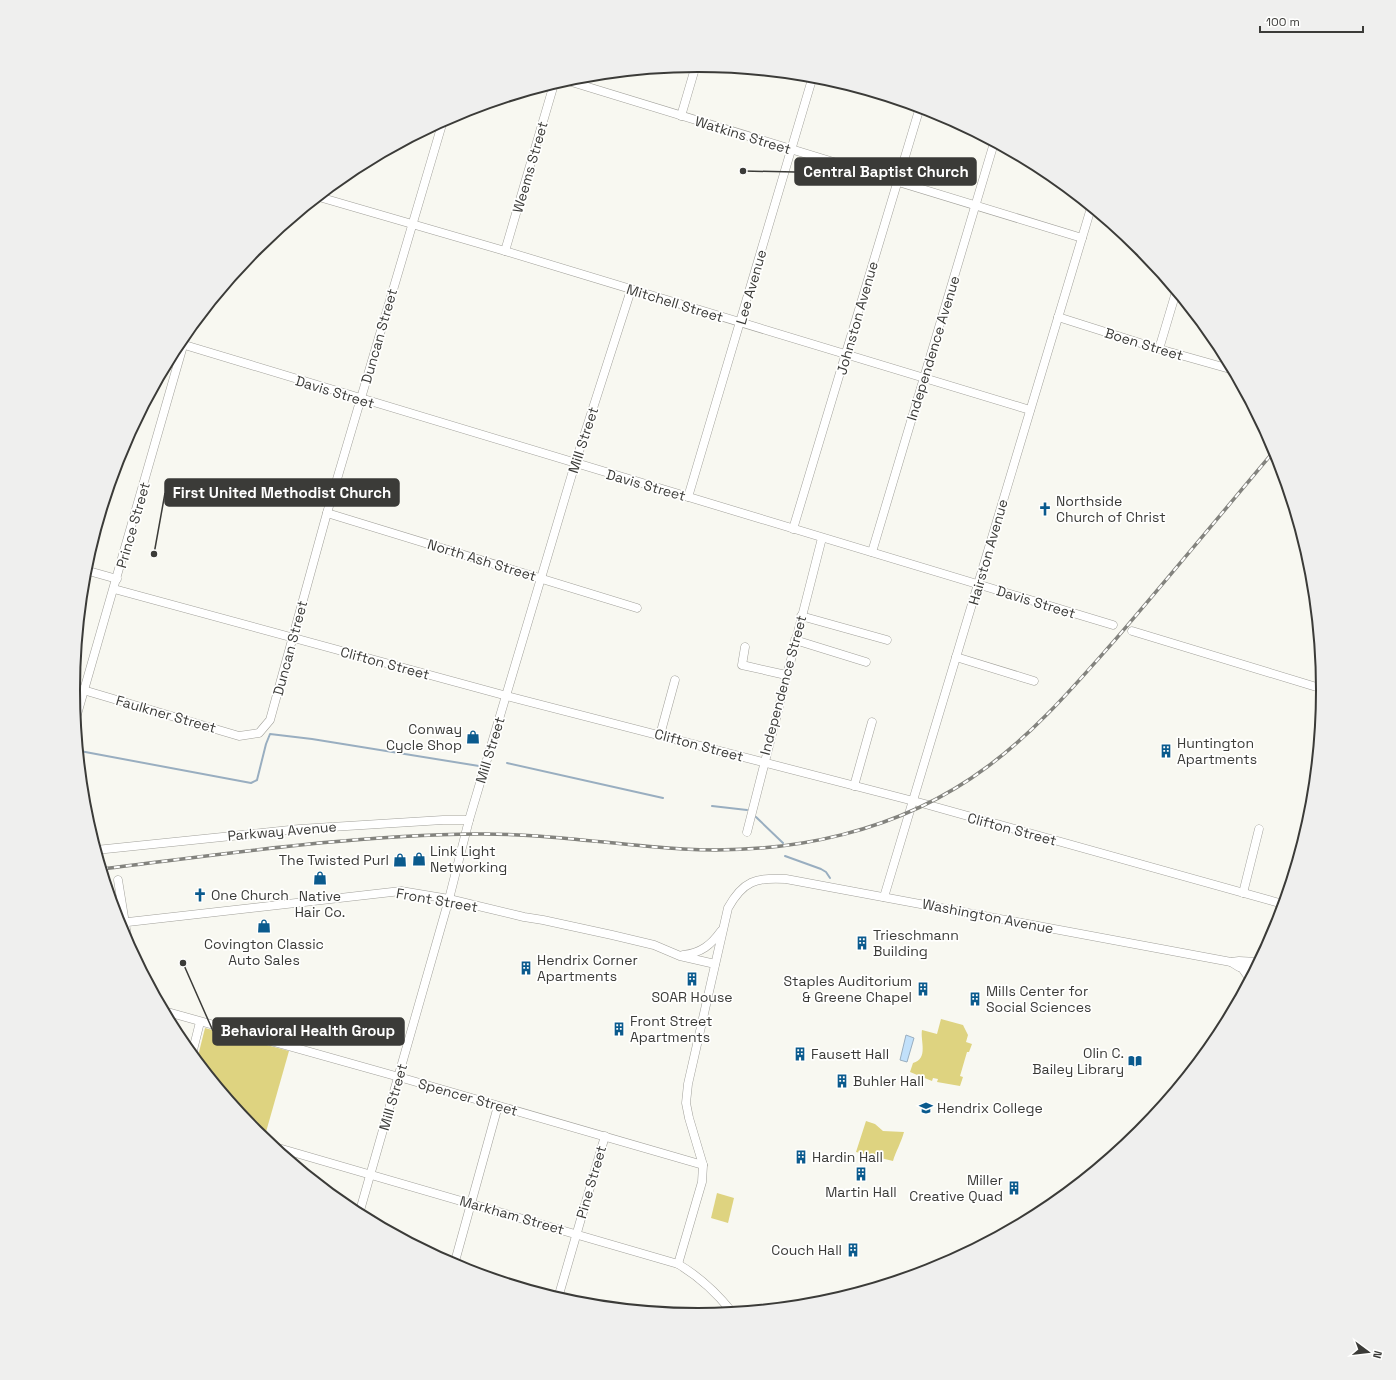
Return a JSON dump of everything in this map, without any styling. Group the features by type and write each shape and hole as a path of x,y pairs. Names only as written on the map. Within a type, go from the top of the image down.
{"street":[{"path":"681,116 694,72"},
{"name":"Lee Avenue","path":"688,497 810,82"},
{"name":"Watkins Street","path":"578,84 1082,238"},
{"name":"Weems Street","path":"505,251 552,90"},
{"name":"Johnston Avenue","path":"793,529 918,113"},
{"name":"Duncan Street","path":"259,733 270,720 327,513 441,129"},
{"name":"Independence Avenue","path":"872,552 993,147"},
{"name":"Mitchell Street","path":"324,198 505,251 1030,410"},
{"name":"Hairston Avenue","path":"884,897 979,585 1090,213"},
{"name":"Mill Street","path":"361,1208 449,899 469,820 575,464 631,290"},
{"path":"1159,349 1174,297"},
{"name":"Boen Street","path":"1058,317 1159,349 1225,367"},
{"name":"Davis Street","path":"185,345 361,400 1114,625"},
{"name":"Prince Street","path":"80,703 117,579 177,358"},
{"name":"North Ash Street","path":"327,513 637,608"},
{"name":"Independence Street","path":"747,832 763,762 822,538"},
{"path":"92,572 117,579"},
{"name":"Clifton Street","path":"114,589 507,696 854,786 1278,903"},
{"path":"801,616 887,640"},
{"path":"1132,631 1316,686"},
{"path":"795,640 866,662"},
{"path":"745,647 742,665 786,676"},
{"path":"956,657 1034,681"},
{"path":"660,735 675,680"},
{"name":"Faulkner Street","path":"80,689 180,720 239,736 259,733"},
{"path":"854,786 872,722"},
{"name":"Parkway Avenue","path":"101,849 299,829 443,820 469,820"},
{"path":"1243,893 1259,829"},
{"name":"Washington Avenue","path":"723,927 728,908 735,895 746,885 755,880 769,878 786,879 1232,962 1242,968 1249,969"},
{"path":"118,880 121,910"},
{"name":"Front Street","path":"125,922 401,891 449,899 627,939 654,946 680,956 715,964"},
{"path":"680,956 703,949 714,940 723,927"},
{"path":"678,1264 702,1182 703,1165 688,1118 686,1103 688,1084 723,927"},
{"name":"Washington Avenue","path":"1232,962 1239,960 1253,961"},
{"name":"Washington Avenue","path":"1242,968 1246,974"},
{"name":"Spencer Street","path":"172,1013 703,1165"},
{"path":"194,1047 200,1022"},
{"path":"456,1258 498,1106"},
{"name":"Pine Street","path":"560,1292 605,1136"},
{"name":"Markham Street","path":"287,1151 678,1264 697,1275 715,1292 728,1307"}],"shaded area":[{"path":"941,1019 963,1025 968,1035 966,1042 972,1044 969,1052 967,1052 960,1076 963,1077 960,1086 937,1082 938,1079 933,1078 932,1081 910,1072 913,1063 921,1058 923,1049 922,1030 937,1034"},
{"path":"205,1028 289,1051 266,1132 233,1097 199,1053"},
{"path":"866,1121 875,1124 883,1131 904,1132 893,1161 856,1152"},
{"path":"717,1193 734,1198 728,1223 711,1218"}],"water":[{"path":"906,1035 914,1038 907,1062 900,1060"}],"waterway":[{"path":"83,752 251,783 257,780 270,734 312,739 479,766"},
{"path":"507,763 663,798"},
{"path":"712,806 747,810"},
{"path":"756,817 783,843"},
{"path":"785,856 821,869 826,872 830,878"}],"railway":[{"path":"107,868 289,846 429,835 528,835 683,849 723,850 763,848 803,843 842,835 881,823 918,808 953,789 987,767 1038,723 1115,640 1270,456"}],"place":[{"name":"Central Baptist Church","path":"743,171"},
{"name":"Northside Church of Christ","path":"1045,509"},
{"name":"First United Methodist Church","path":"154,554"},
{"name":"Conway Cycle Shop","path":"473,737"},
{"name":"Huntington Apartments","path":"1166,751"},
{"name":"Link Light Networking","path":"419,859"},
{"name":"The Twisted Purl","path":"400,860"},
{"name":"Native Hair Co.","path":"320,878"},
{"name":"One Church","path":"200,895"},
{"name":"Covington Classic Auto Sales","path":"264,926"},
{"name":"Trieschmann Building","path":"862,943"},
{"name":"Behavioral Health Group","path":"183,963"},
{"name":"Hendrix Corner Apartments","path":"526,968"},
{"name":"SOAR House","path":"692,979"},
{"name":"Staples Auditorium & Greene Chapel","path":"923,989"},
{"name":"Mills Center for Social Sciences","path":"975,999"},
{"name":"Front Street Apartments","path":"619,1029"},
{"name":"Fausett Hall","path":"800,1054"},
{"name":"Olin C. Bailey Library","path":"1135,1061"},
{"name":"Buhler Hall","path":"842,1081"},
{"name":"Hendrix College","path":"926,1108"},
{"name":"Hardin Hall","path":"801,1157"},
{"name":"Martin Hall","path":"861,1174"},
{"name":"Miller Creative Quad","path":"1014,1188"},
{"name":"Couch Hall","path":"853,1250"}]}
